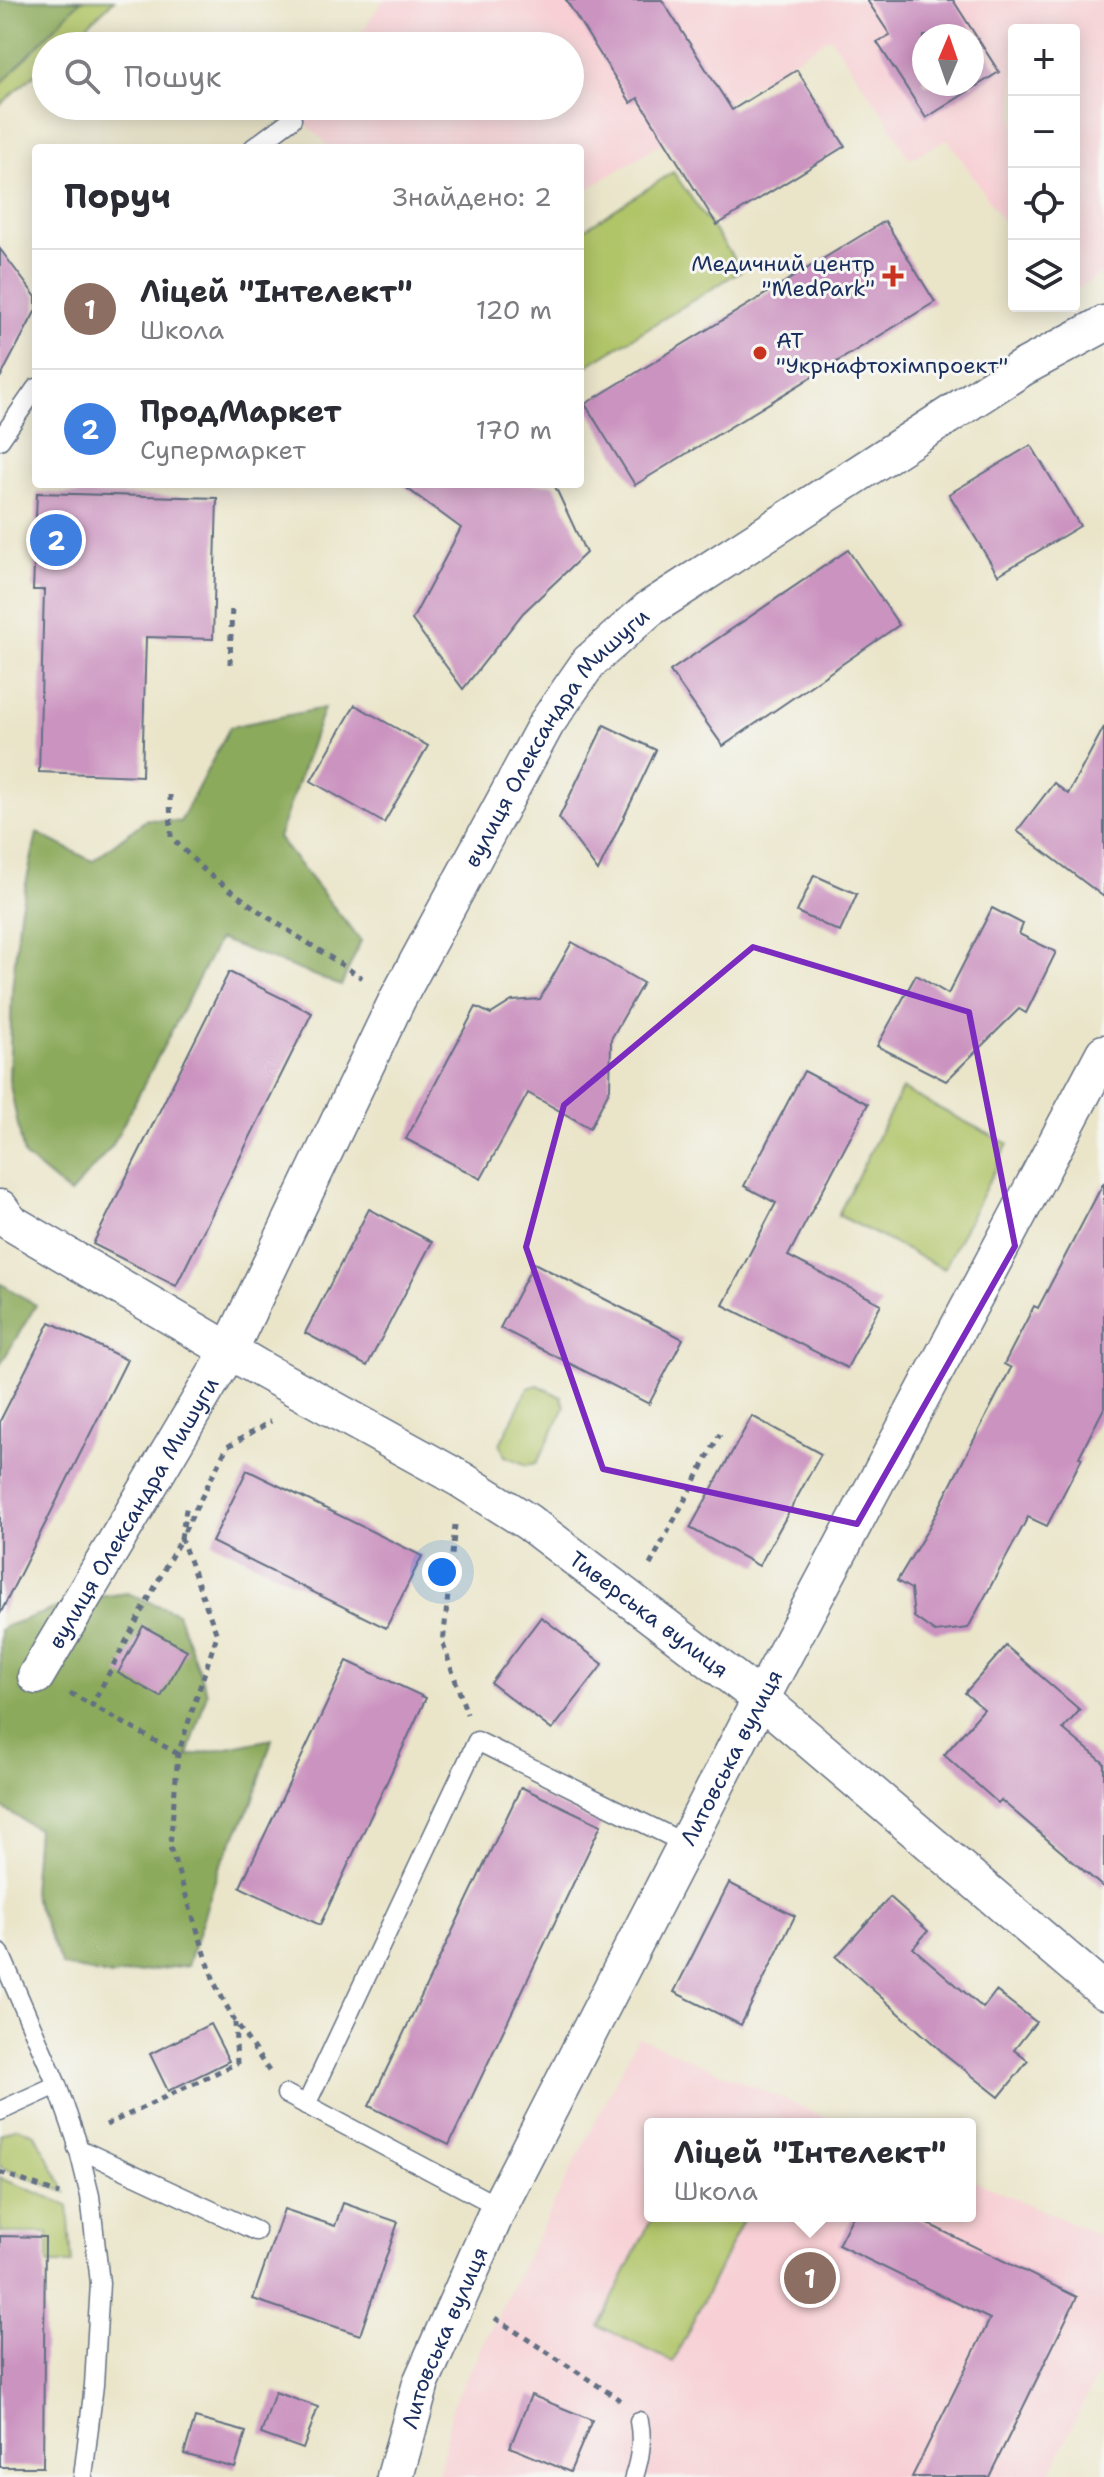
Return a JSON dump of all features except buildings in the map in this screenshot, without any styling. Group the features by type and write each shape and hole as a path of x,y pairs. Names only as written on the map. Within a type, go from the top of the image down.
{"street":[{"name":"вулиця Олександра Мишуги","path":"46,1680 229,1351 397,1000 546,724 589,662 649,609 1022,368 1104,324"},
{"name":"Литовська вулиця","path":"395,2477 421,2383 499,2207 761,1699 1104,1053"},
{"name":"вулиця Олександра Мишуги","path":"0,1208 10,1222 229,1351"},
{"name":"Тиверська вулиця","path":"229,1351 460,1479 528,1522 761,1699 1104,1991"}],"lane":[{"path":"258,144 291,120"},
{"path":"0,440 32,394"},
{"path":"306,2105 477,1741 686,1844"},
{"path":"0,1953 57,2085 90,2196 100,2283 94,2385 83,2477"},
{"path":"0,2111 57,2085"},
{"path":"286,2094 499,2207"},
{"path":"77,2148 256,2231"},
{"path":"634,2477 642,2437 639,2421"}],"path":[{"path":"230,664 232,604"},
{"path":"170,795 171,837 206,872 263,914 397,1000"},
{"path":"178,1754 92,1705 227,1447 282,1414"},
{"path":"647,1570 720,1434"},
{"path":"460,1479 443,1644 477,1741"},
{"path":"181,1538 217,1635 178,1754 170,1847 215,1984 234,2020 286,2094"},
{"path":"112,2123 237,2063 234,2020"},
{"path":"0,2172 73,2199"},
{"path":"460,2294 631,2407 639,2421"}],"highlighted area":[{"path":"753,947 969,1012 1015,1246 857,1524 603,1469 526,1247 564,1105"}],"shaded area":[{"path":"383,0 1104,0 1104,272 1080,287 1080,24 1008,24 1008,229 948,139 909,159 887,119 830,37 584,191 584,144 327,144 305,120 584,120 584,32 362,32"},
{"path":"638,2037 827,2118 644,2118 644,2222 976,2222 976,2182 1104,2237 1104,2361 1048,2477 438,2477 453,2404"}],"green space":[{"path":"0,0 114,0 80,32 32,32 32,76 0,105"},
{"path":"0,0 81,0 51,32 32,32 32,51 0,85"},
{"path":"673,172 742,270 584,368 584,229"},
{"path":"324,708 278,838 361,941 341,986 219,939 112,1146 70,1194 24,1156 9,1080 12,990 20,912 37,833 92,861 147,819 180,822 230,727"},
{"path":"902,1089 1008,1144 944,1269 838,1215"},
{"path":"0,1283 36,1305 0,1365"},
{"path":"538,1385 561,1397 565,1407 537,1463 527,1465 505,1456 500,1444 528,1388"},
{"path":"127,1593 177,1613 207,1693 188,1756 272,1739 253,1801 219,1868 188,1965 111,1976 62,1966 32,1892 37,1829 0,1806 0,1630 78,1600"},
{"path":"16,2127 35,2134 66,2192 0,2167 0,2134"},
{"path":"0,2178 68,2205 72,2264 48,2264 48,2233 0,2233"},
{"path":"650,2222 742,2222 673,2362 599,2326"}],"place":[{"name":"Медичний центр \"MedPark\"","path":"893,276"},
{"name":"АТ \"Укрнафтохімпроект\"","path":"760,353"},
{"name":"ПродМаркет","path":"56,540"},
{"name":"Ліцей \"Інтелект\"","path":"810,2278"}]}
